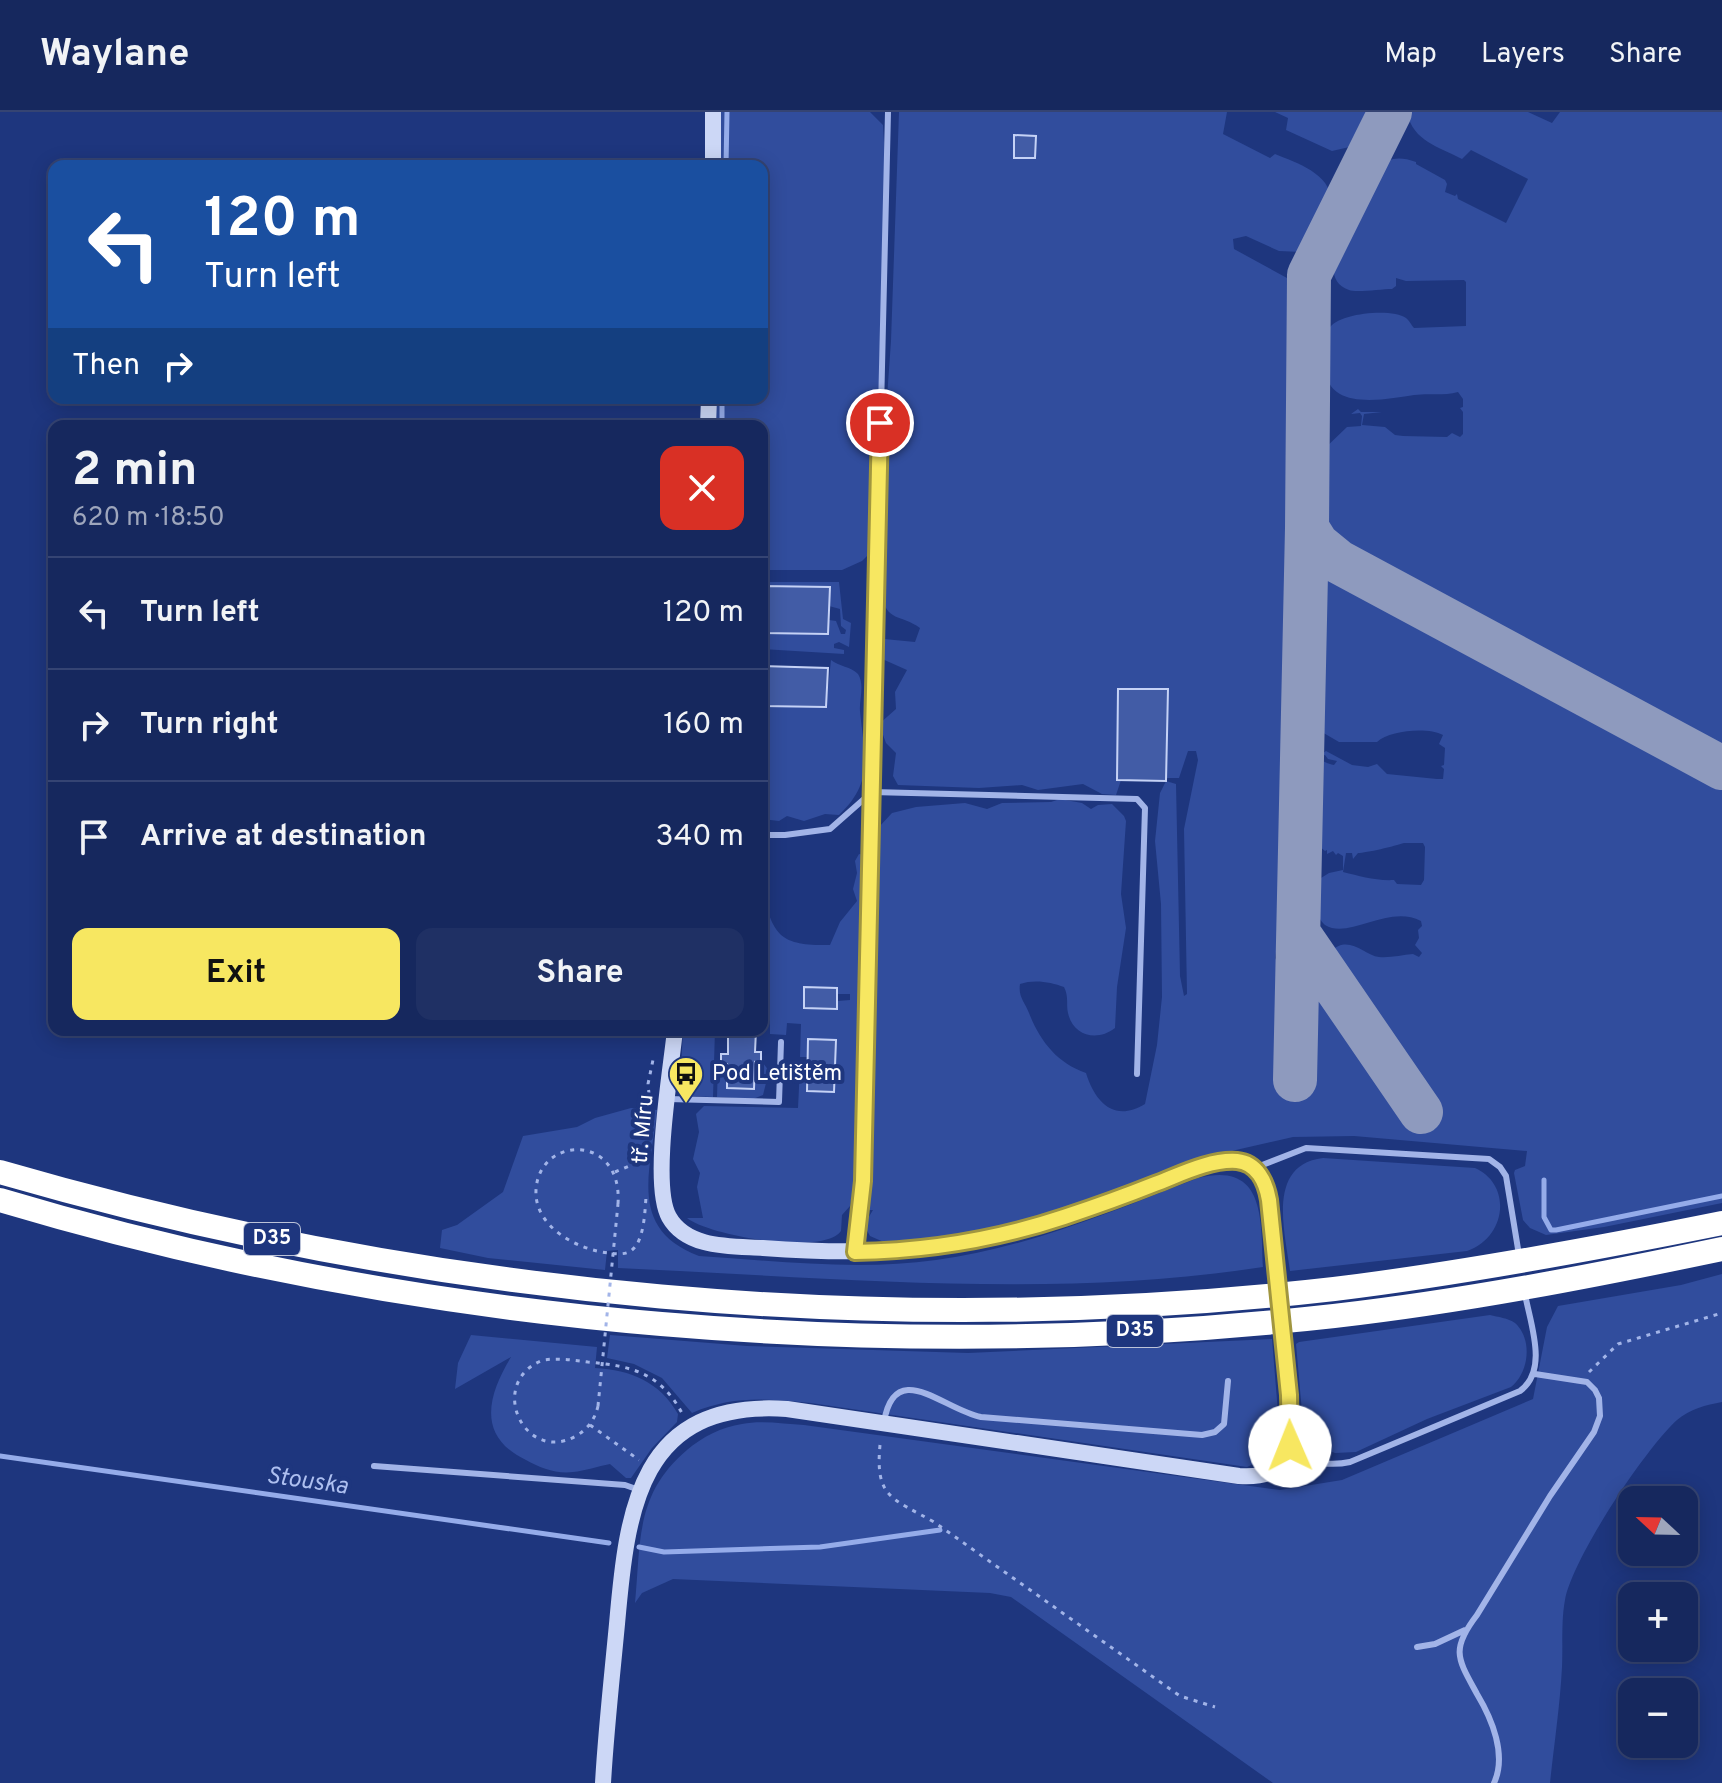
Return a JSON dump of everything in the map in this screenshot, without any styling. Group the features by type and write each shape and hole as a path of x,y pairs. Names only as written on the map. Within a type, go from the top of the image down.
{"highway":[{"name":"D35","path":"0,1172 170,1217 375,1258 548,1284 782,1304 992,1309 1134,1305 1331,1289 1521,1261 1722,1223"},
{"name":"D35","path":"0,1200 226,1257 397,1290 542,1311 774,1332 993,1337 1216,1327 1334,1316 1524,1289 1722,1249"}],"main road":[{"path":"713,112 713,160"},
{"name":"tř. Míru","path":"674,1036 662,1186 667,1214 678,1228 694,1239 717,1244 855,1252"},
{"path":"603,1783 623,1559 632,1511 650,1468 669,1444 689,1428 723,1414 762,1408 884,1422 1244,1477 1272,1472 1287,1456 1292,1431 1271,1211 1264,1181 1254,1168 1238,1161 1216,1163 1039,1225 966,1243 910,1251 855,1252"}],"lane":[{"path":"855,1252 863,1181 888,112"},
{"path":"768,835 830,829 872,792 1137,799 1145,808 1137,1074"},
{"path":"668,1099 779,1102 781,1042"},
{"path":"1254,1168 1306,1148 1489,1159 1506,1176 1521,1261"},
{"path":"1287,1456 1328,1465 1350,1462 1509,1396 1528,1385 1535,1374 1534,1346 1524,1289"},
{"path":"1417,1647 1435,1644 1465,1630 1594,1432 1600,1416 1599,1398 1595,1390 1581,1380 1535,1374"},
{"path":"884,1422 890,1401 900,1391 912,1389 958,1411 981,1417 1144,1432 1209,1434 1221,1429 1227,1418 1228,1381"},
{"path":"374,1466 625,1485 639,1490"},
{"path":"1465,1630 1460,1662 1492,1726 1500,1759 1500,1770 1494,1783"}],"path":[{"path":"647,1186 636,1246 630,1252 602,1252 582,1248 558,1232 543,1215 536,1190 539,1177 550,1159 569,1150 583,1149 604,1159 615,1172 619,1187 618,1204 598,1406 590,1425 572,1438 558,1442 536,1438 517,1417 514,1395 520,1376 534,1363 552,1359 628,1367 649,1376 669,1394 689,1428"},
{"path":"615,1172 650,1157 649,1171"},
{"path":"1581,1380 1618,1344 1722,1313"},
{"path":"590,1425 650,1468"},
{"path":"880,1445 882,1487 898,1502 934,1522 1180,1696 1215,1707"}],"shaded area":[{"path":"721,112 870,112 883,125 885,160 878,422 872,532 868,555 842,570 768,570 768,420 715,420 716,404 768,404 768,160 720,160"},
{"path":"899,112 1227,112 1223,134 1270,158 1275,154 1293,161 1320,177 1330,192 1331,202 1310,243 1302,252 1279,251 1246,236 1233,239 1234,249 1298,284 1302,345 1291,653 1292,727 1297,751 1292,763 1295,785 1298,786 1299,864 1282,942 1277,946 1275,958 1282,996 1283,1073 1286,1078 1298,1083 1304,1076 1301,1021 1309,967 1391,1094 1416,1110 1429,1102 1399,1057 1394,1060 1389,1054 1394,1050 1391,1043 1331,951 1344,944 1379,957 1413,954 1419,957 1422,953 1415,945 1421,921 1395,917 1335,928 1325,925 1314,910 1309,911 1312,898 1309,896 1319,883 1314,872 1311,872 1312,852 1316,843 1312,823 1316,781 1310,774 1317,775 1323,769 1310,758 1319,763 1316,757 1334,765 1337,761 1325,755 1319,756 1326,751 1352,765 1368,767 1377,764 1387,774 1437,779 1443,779 1444,769 1441,766 1444,765 1445,748 1439,744 1443,735 1409,731 1377,742 1339,742 1315,728 1317,687 1313,686 1316,682 1317,652 1310,649 1318,620 1312,603 1317,604 1317,597 1328,580 1337,577 1473,646 1542,687 1574,699 1571,702 1701,775 1722,782 1722,1203 1604,1227 1546,1235 1530,1228 1523,1220 1514,1173 1525,1166 1527,1151 1354,1136 1293,1137 1214,1155 1059,1210 948,1238 886,1243 870,1236 864,1225 873,1210 868,1210 865,1201 871,1187 871,1161 865,1169 857,1168 850,1206 842,1215 841,1231 830,1238 813,1242 766,1241 718,1231 687,1218 703,1218 697,1187 700,1173 693,1159 699,1132 696,1114 704,1106 798,1108 800,1067 807,1067 807,1091 834,1092 836,1040 809,1039 808,1057 800,1057 801,1024 787,1023 786,1035 770,1034 768,911 775,928 789,940 830,945 840,922 857,901 853,889 857,873 855,861 859,854 864,855 862,876 878,878 879,827 892,813 916,807 965,803 987,809 1002,803 1060,799 1082,803 1091,809 1112,804 1124,816 1121,894 1126,928 1117,987 1115,1028 1101,1035 1080,1032 1068,1013 1064,987 1037,981 1020,984 1020,989 1044,1042 1066,1063 1086,1073 1100,1101 1115,1110 1124,1111 1145,1104 1157,1045 1162,997 1161,904 1155,841 1160,793 1166,781 1176,784 1180,976 1184,996 1187,994 1184,829 1198,760 1196,751 1188,751 1179,778 1166,778 1168,689 1118,689 1121,780 1116,795 1102,794 1083,784 1038,790 1022,785 979,788 898,785 893,776 896,753 886,743 879,724 896,709 895,692 907,670 871,654 874,638 915,642 920,628 891,614 884,604 882,510 885,503 881,483 891,341","holes":["1404,843 1423,843 1425,847 1424,880 1421,885 1397,884 1394,880 1343,872 1346,853 1352,853 1353,859 1358,853","1320,847 1327,850 1327,854 1333,851 1343,856 1343,870 1321,878 1314,863 1314,853","862,880 877,881 877,926 873,961 859,964","805,987 837,988 837,994 850,994 850,1000 838,1001 836,1009 804,1008"]},
{"path":"1275,112 1375,112 1358,145 1332,151 1286,130 1288,118"},
{"path":"1404,112 1528,112 1552,123 1560,112 1722,112 1722,758 1704,745 1671,728 1666,729 1629,704 1596,690 1580,678 1366,562 1352,555 1350,557 1334,540 1322,519 1321,452 1347,427 1361,426 1360,413 1351,414 1358,409 1361,412 1382,412 1364,414 1362,425 1385,427 1395,435 1447,437 1452,433 1460,437 1463,434 1463,412 1460,408 1463,407 1463,399 1458,392 1360,400 1336,391 1323,366 1327,333 1342,319 1389,313 1406,318 1414,328 1466,326 1464,280 1406,281 1396,278 1396,286 1392,289 1357,291 1341,286 1336,279 1334,263 1345,230 1342,227 1359,204 1371,179 1387,161 1400,158 1416,162 1445,180 1445,192 1457,194 1458,199 1506,223 1528,179 1471,150 1462,159 1436,146 1415,131"},
{"path":"768,582 839,582 843,619 851,623 849,647 839,642 834,644 834,648 844,650 844,654 768,649 768,633 828,634 829,620 836,621 841,634 845,634 840,609 829,606 830,588 768,586"},
{"path":"831,660 858,674 861,683 860,711 865,754 863,779 858,791 839,815 825,814 804,821 787,816 779,821 768,820 768,706 826,707"},
{"path":"683,1036 715,1036 713,1097 690,1096 680,1088"},
{"path":"755,1062 763,1063 769,1071 763,1095 753,1099 717,1097 718,1064 727,1064 727,1088 754,1089"},
{"path":"631,1108 657,1110 649,1176 652,1214 661,1230 676,1244 699,1256 847,1265 936,1260 1003,1247 1102,1215 1198,1178 1220,1175 1236,1178 1247,1186 1255,1198 1263,1267 1184,1277 1103,1282 941,1283 618,1268 618,1250 607,1251 605,1270 488,1258 440,1248 442,1230 457,1225 503,1192 523,1136 577,1127 595,1118"},
{"path":"1323,1158 1475,1168 1495,1186 1500,1211 1497,1224 1480,1244 1467,1251 1290,1271 1283,1220 1286,1187 1293,1173 1305,1163"},
{"path":"1722,1274 1722,1402 1687,1413 1663,1434 1625,1486 1618,1486 1618,1496 1581,1559 1565,1600 1561,1682 1550,1783 1273,1783 1011,1597 990,1593 673,1579 642,1593 635,1603 640,1539 649,1501 670,1467 687,1450 727,1428 757,1422 804,1425 1280,1490 1342,1480 1533,1399 1547,1327 1558,1306 1681,1285"},
{"path":"1490,1315 1515,1323 1524,1338 1525,1365 1511,1387 1427,1419 1356,1452 1335,1453 1321,1448 1306,1432 1296,1344 1299,1342"},
{"path":"471,1335 597,1347 595,1368 632,1375 653,1386 671,1403 678,1414 677,1422 652,1448 631,1478 626,1478 610,1464 567,1472 537,1466 510,1450 493,1427 492,1400 511,1357 455,1389 458,1363"},
{"path":"610,1335 747,1346 968,1353 1272,1339 1280,1437 1269,1457 1247,1467 811,1403 737,1401 692,1413 662,1378 634,1364 607,1358"}],"building":[{"path":"1014,135 1036,136 1035,158 1014,158"},
{"path":"768,586 830,587 828,634 768,633"},
{"path":"768,666 828,668 826,707 768,706"},
{"path":"1118,689 1168,689 1166,781 1117,780"},
{"path":"804,987 837,988 837,1009 804,1008"},
{"path":"728,1036 756,1036 755,1052 761,1052 761,1063 755,1062 754,1089 727,1088 727,1064 721,1064 721,1054 728,1054"},
{"path":"808,1039 836,1040 834,1092 807,1091"}],"waterway":[{"path":"726,160 727,112"},
{"path":"722,404 722,420"},
{"path":"1544,1180 1544,1217 1551,1230 1722,1196"},
{"name":"Stouska","path":"0,1456 609,1543"},
{"name":"Stouska","path":"639,1547 664,1552 820,1547 940,1530"}],"taxiway":[{"path":"1390,112 1309,275 1307,528 1317,544 1339,562 1722,768"},
{"path":"1295,1080 1307,528"},
{"path":"1299,934 1421,1112"}],"place":[{"name":"Pod Letištěm","path":"686,1105"}],"route":[{"path":"880,423 863,1181 855,1252 931,1249 1002,1236 1195,1170 1225,1162 1243,1162 1260,1175 1269,1200 1289,1395 1290,1446"}]}
